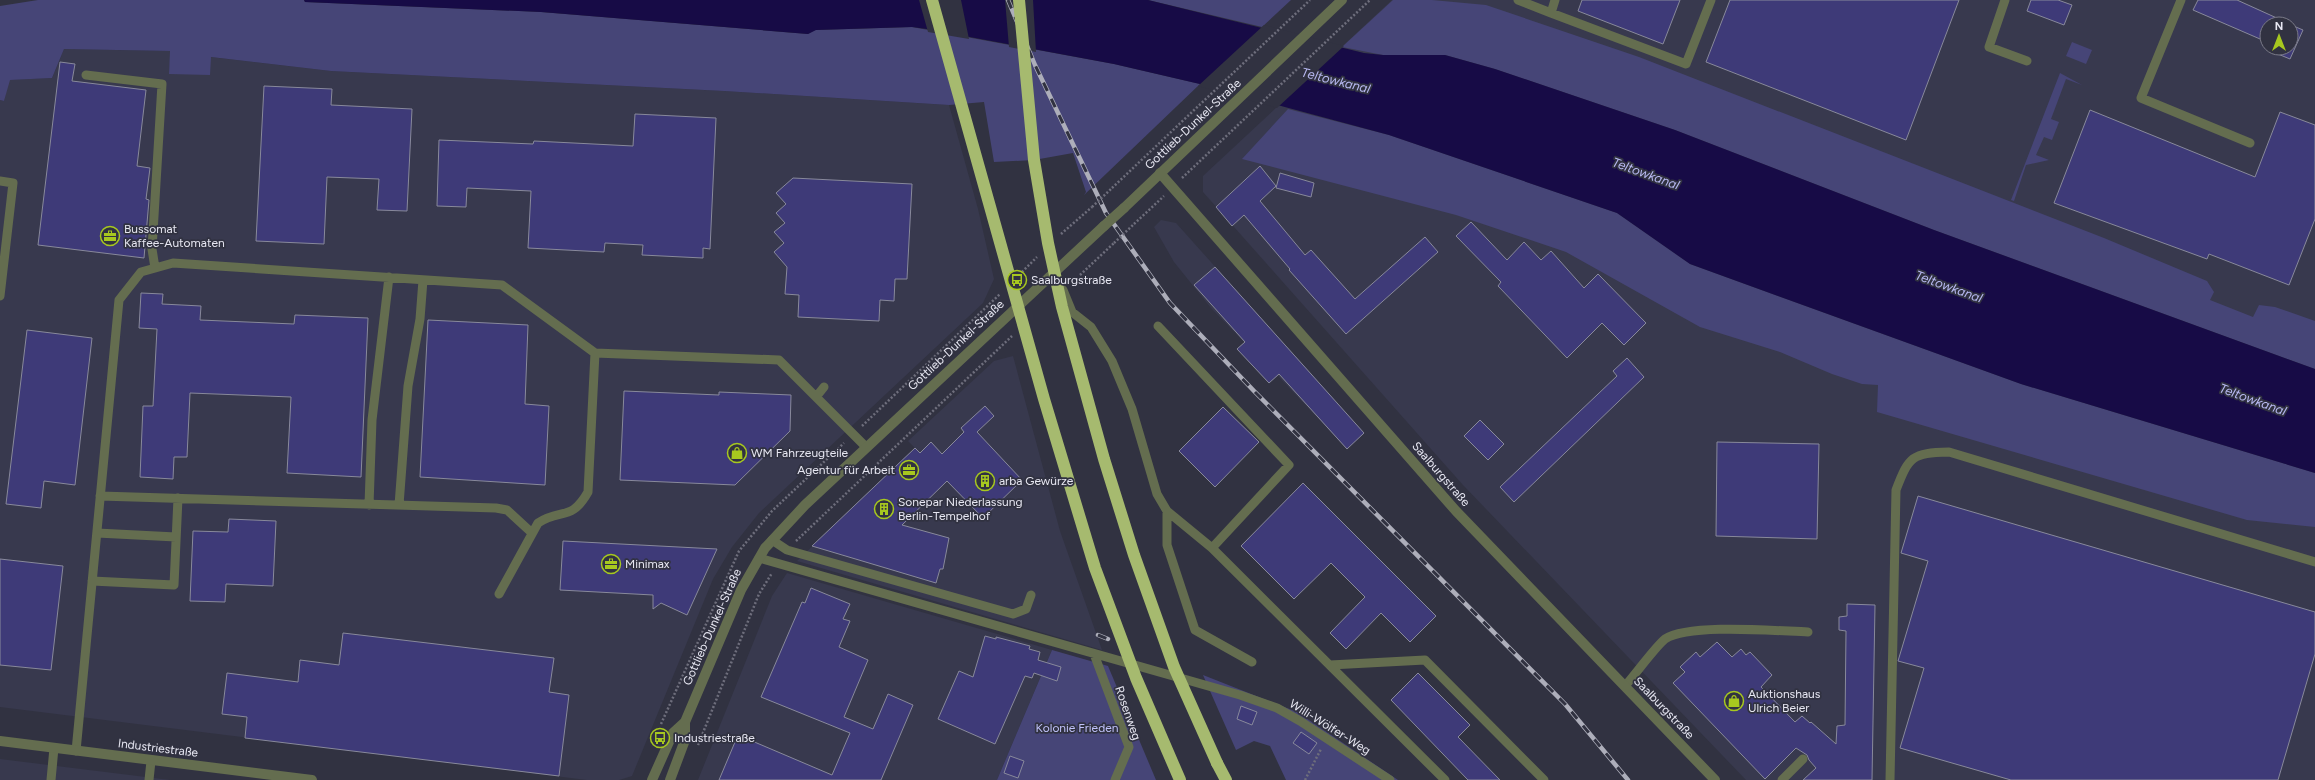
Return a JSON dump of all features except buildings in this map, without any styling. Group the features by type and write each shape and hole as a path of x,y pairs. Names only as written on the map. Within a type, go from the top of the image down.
{"highway":[{"path":"932,0 1044,399 1095,568 1136,678 1180,780"},
{"path":"1019,0 1034,160 1046,236 1062,307 1102,452 1134,554 1174,667 1226,780"}],"street":[{"name":"Gottlieb-Dunkel-Straße","path":"670,780 685,740 685,722 741,590 759,558 772,540 805,505 866,447 1124,208 1342,0"},
{"name":"Saalburgstraße","path":"1160,173 1456,511 1716,780"},
{"name":"Gottlieb-Dunkel-Straße","path":"652,780 673,733 685,722"},
{"name":"Industriestraße","path":"0,742 312,780"}],"lane":[{"path":"1518,0 1686,64 1711,0"},
{"path":"1550,12 1555,0"},
{"path":"2006,0 1989,48 2026,61"},
{"path":"2181,0 2141,98 2250,143"},
{"path":"86,75 162,84 152,249 155,268"},
{"path":"0,181 14,183 0,296"},
{"path":"76,751 119,300 141,272 173,263 502,285 595,353 778,360 866,447"},
{"path":"1058,269 1072,312 1091,327 1112,361 1132,409 1157,494 1167,511 1212,548 1445,780"},
{"path":"369,505 372,420 389,277"},
{"path":"399,505 408,386 420,319 422,280"},
{"path":"1158,326 1289,465 1212,548"},
{"path":"499,594 538,523 547,517 567,514 580,506 588,492 595,353"},
{"path":"816,397 824,387"},
{"path":"1890,780 1896,490 1906,464 1923,453 1949,452 2315,562"},
{"path":"100,496 399,505 507,510 532,533"},
{"path":"92,581 174,585 178,498"},
{"path":"1167,511 1167,545 1195,630 1252,662"},
{"path":"97,533 176,537"},
{"path":"772,540 787,550 1013,614 1026,609 1031,595"},
{"name":"Willi-Wölfer-Weg","path":"759,558 1208,687 1276,708 1326,738 1390,780"},
{"path":"1625,686 1665,639 1683,633 1708,630 1808,632"},
{"name":"Rosenweg","path":"1094,654 1129,747 1116,780"},
{"path":"1330,666 1425,660 1544,780"},
{"path":"51,780 54,748"},
{"path":"1782,780 1802,760"},
{"path":"149,780 151,761"}],"path":[{"path":"1092,207 1310,0"},
{"path":"1229,134 1370,0"},
{"path":"1080,275 1134,224"},
{"path":"787,550 1012,336"},
{"path":"696,752 759,594 778,563"},
{"path":"1305,780 1326,738"}],"shaded area":[{"path":"1392,0 2315,0 2315,780 1746,780 1463,485 1203,192 1203,176"},
{"path":"64,49 171,51 169,74 210,57 331,71 724,91 949,105 978,209 994,279 983,303 759,513 732,547 713,579 632,776 619,780 587,780 0,707 0,100 4,101 9,80 52,78"},
{"path":"1161,220 1176,223 1364,433 1347,449 1278,376 1269,383 1237,349 1244,342 1211,308 1174,262 1154,227"},
{"path":"1013,356 1060,531 1102,650 797,561 915,448 908,441 994,361"},
{"path":"787,573 1052,650 997,780 698,780 772,596"},
{"path":"0,759 170,780 0,780"}],"green space":[{"path":"38,0 304,0 305,2 541,12 808,34 815,30 912,27 1114,64 1200,84 1084,195 1086,192 1073,153 1034,160 994,162 984,102 949,105 724,91 331,71 211,57 210,75 169,74 170,51 64,49 52,78 10,80 4,101 0,100 0,6"},
{"path":"1148,0 1291,0 1262,27"},
{"path":"1393,0 1432,0 1486,5 1639,57 2104,238 2207,281 2214,292 2210,300 2253,317 2259,305 2275,307 2315,321 2315,369 1934,230 1675,130 1495,69 1445,55 1383,55 1342,47"},
{"path":"2072,42 2092,50 2086,64 2066,56"},
{"path":"2060,73 2082,85 2066,79 2051,119 2059,122 2052,140 2044,137 2036,155 2049,160 2026,165 2014,201 2011,200"},
{"path":"1288,109 1389,135 1617,213 1690,264 2021,384 2315,473 2315,527 2247,520 1877,412 1878,385 1862,384 1832,374 1780,352 1700,327 1566,252 1456,215 1242,159"},
{"name":"Kolonie Frieden","path":"1052,650 1108,666 1156,780 997,780"},
{"path":"1203,675 1297,712 1398,780 1286,780 1270,746 1254,741 1236,750"}],"water":[{"name":"Teltowkanal","path":"304,0 1148,0 1364,53 1383,55 1445,55 1495,69 1675,130 1934,230 2315,369 2315,473 2021,384 1690,264 1617,213 1389,135 1200,84 1114,64 912,27 816,30 808,34 541,12 305,2"}],"pier":[{"path":"919,0 961,0 969,39 928,32"},
{"path":"1005,0 1033,0 1036,52 1009,47"},
{"path":"1264,25 1344,46 1277,108 1198,86"}],"railway":[{"path":"1008,0 1035,65 1106,213 1170,303 1254,391 1565,704 1628,780"},
{"path":"1098,635 1108,639"}],"place":[{"name":"Bussomat Kaffee-Automaten","path":"110,236"},
{"name":"Saalburgstraße","path":"1017,280"},
{"name":"WM Fahrzeugteile","path":"737,453"},
{"name":"Agentur für Arbeit","path":"909,470"},
{"name":"arba Gewürze","path":"985,481"},
{"name":"Sonepar Niederlassung Berlin-Tempelhof","path":"884,509"},
{"name":"Minimax","path":"611,564"},
{"name":"Auktionshaus Ulrich Beier","path":"1734,701"},
{"name":"Industriestraße","path":"660,738"}]}
